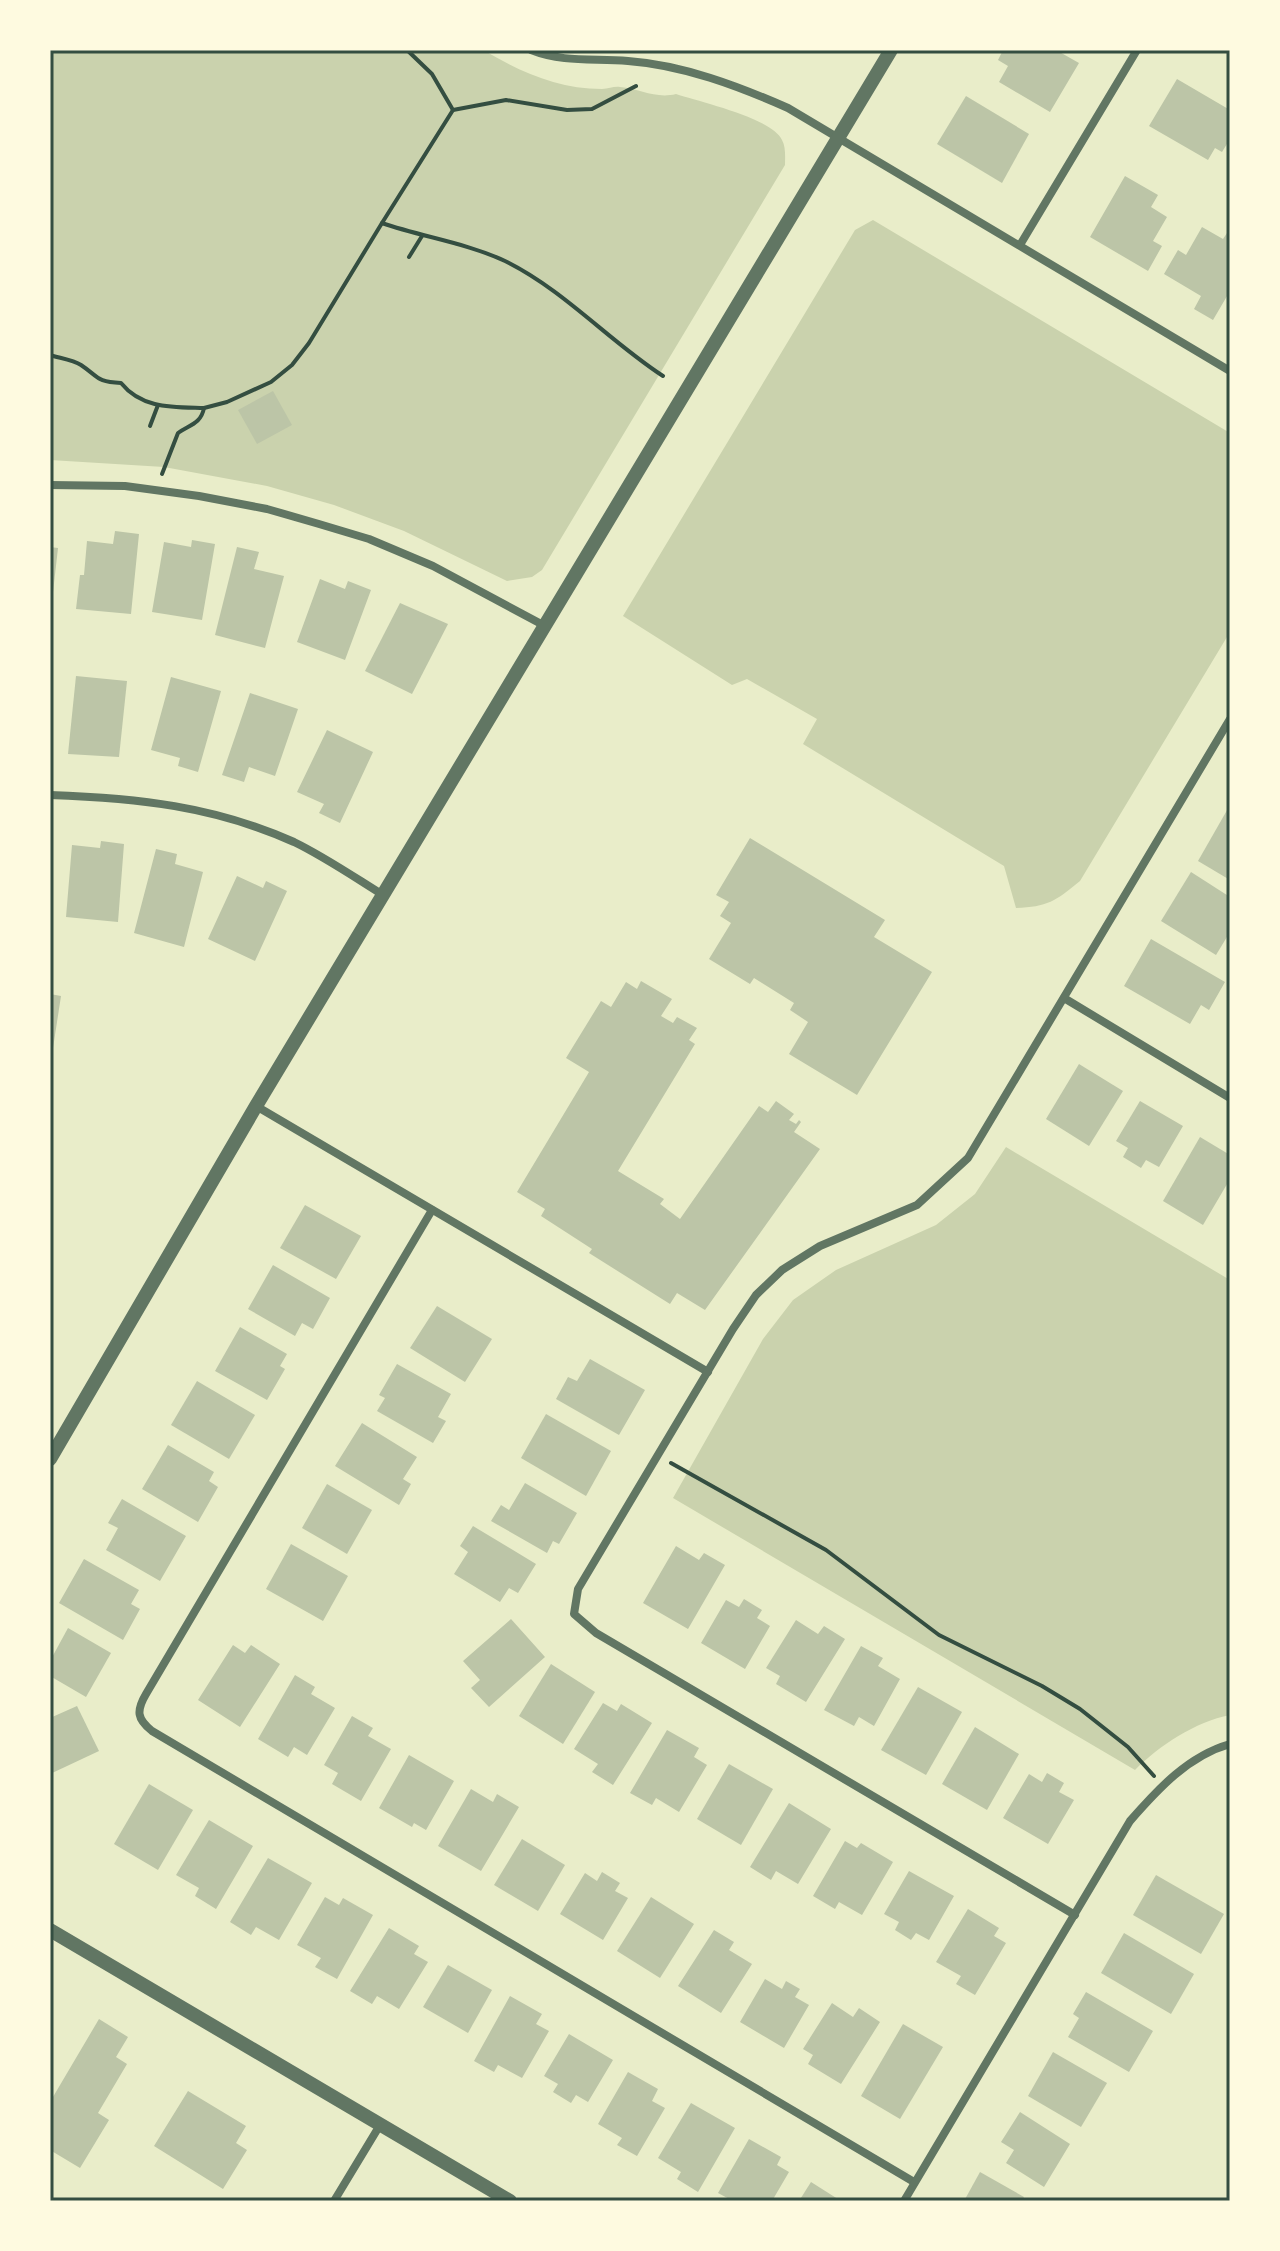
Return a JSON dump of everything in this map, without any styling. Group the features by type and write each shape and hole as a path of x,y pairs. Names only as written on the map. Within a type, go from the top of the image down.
{"street":[{"path":"531,50 549,58 579,62 629,61 672,68 753,93 788,108 1230,371"},
{"path":"629,61 630,50"},
{"path":"50,1459 256,1106 891,50"},
{"path":"1020,245 1137,50"},
{"path":"50,485 125,486 267,509 369,539 433,566 545,626"},
{"path":"1075,1915 596,1633 574,1614 578,1589 756,1295 782,1270 820,1246 917,1205 968,1158 1230,719"},
{"path":"50,795 157,801 255,826 333,863 383,895"},
{"path":"1064,998 1230,1098"},
{"path":"256,1106 708,1372"},
{"path":"432,1210 146,1694 138,1714 152,1731 914,2182"},
{"path":"904,2201 1130,1821 1162,1785 1186,1765 1230,1744"},
{"path":"50,1930 510,2201"},
{"path":"334,2201 380,2125"}],"path":[{"path":"407,50 432,74 453,110"},
{"path":"50,355 79,364 90,375 104,382 121,383 130,394 158,405 204,408 227,402 271,382 292,365 309,343 453,110 506,100 534,107 592,109 636,86"},
{"path":"382,223 505,261 587,316 663,376"},
{"path":"409,257 422,236"},
{"path":"150,426 158,405"},
{"path":"162,474 178,433 195,424 204,408"},
{"path":"658,1456 826,1550 939,1635 1042,1686 1080,1709 1128,1747 1162,1785"}],"green space":[{"path":"50,50 483,50 526,72 570,86 618,87 655,95 676,94 750,118 776,132 782,140 785,165 542,570 532,577 507,581 404,531 334,505 267,486 164,467 50,460"},
{"path":"873,220 1230,433 1230,632 1080,881 1057,898 1036,906 1016,908 1004,866 803,744 817,719 747,679 732,685 623,616 855,230"},
{"path":"1006,1147 1230,1280 1230,1715 1204,1723 1179,1736 1135,1770 673,1498 763,1339 793,1300 836,1270 936,1225 975,1194"}],"building":[{"path":"1003,50 1056,50 1079,63 1050,112 999,82 1008,66 998,60"},
{"path":"1177,79 1230,110 1230,139 1222,152 1215,148 1208,160 1149,126"},
{"path":"966,96 1029,134 1002,183 937,144"},
{"path":"1125,176 1158,195 1151,207 1167,217 1153,241 1162,246 1148,271 1090,237"},
{"path":"1202,227 1223,239 1227,233 1230,234 1230,291 1213,320 1194,309 1201,296 1164,274 1178,250 1186,255"},
{"path":"273,391 292,425 257,444 238,410"},
{"path":"115,531 139,534 131,614 76,609 80,575 84,575 87,541 113,544"},
{"path":"192,540 215,544 202,620 152,612 164,542 191,547"},
{"path":"50,547 58,548 52,601 50,601"},
{"path":"237,547 259,552 254,569 284,576 265,648 215,635"},
{"path":"320,579 345,589 348,581 371,590 345,660 297,642"},
{"path":"400,603 448,624 412,694 365,671"},
{"path":"76,676 127,681 119,757 68,754"},
{"path":"171,677 221,691 198,772 178,766 180,758 151,750"},
{"path":"250,693 298,709 275,776 249,767 244,782 222,775"},
{"path":"327,730 373,752 340,823 319,813 324,804 297,792"},
{"path":"1230,805 1230,880 1198,861"},
{"path":"750,838 885,920 874,937 932,972 857,1095 789,1054 808,1022 790,1010 794,1003 754,978 750,984 709,959 731,923 720,916 729,902 716,895"},
{"path":"101,841 124,844 118,922 66,917 72,845 100,848"},
{"path":"156,849 177,854 175,864 203,872 184,947 134,933"},
{"path":"1191,872 1230,897 1230,932 1216,955 1161,921"},
{"path":"237,876 263,888 266,881 287,891 255,961 208,939"},
{"path":"1151,939 1225,982 1209,1010 1201,1005 1190,1024 1124,986"},
{"path":"641,981 672,999 661,1016 673,1023 677,1017 697,1028 689,1040 695,1044 618,1171 664,1199 660,1204 680,1219 759,1106 768,1112 776,1101 794,1114 789,1120 796,1124 799,1120 801,1122 794,1132 820,1149 705,1310 677,1293 670,1304 589,1253 592,1249 541,1216 545,1209 517,1192 589,1072 566,1058 601,1001 611,1007 626,982 637,989"},
{"path":"50,994 61,996 53,1048 50,1048"},
{"path":"1079,1064 1123,1091 1089,1146 1046,1119"},
{"path":"1140,1101 1183,1126 1159,1167 1146,1160 1141,1168 1123,1157 1128,1148 1116,1141"},
{"path":"1200,1137 1230,1155 1230,1179 1203,1225 1163,1201"},
{"path":"305,1205 361,1236 336,1279 280,1248"},
{"path":"273,1265 330,1298 313,1329 302,1323 295,1336 248,1309"},
{"path":"437,1306 492,1339 465,1382 410,1348"},
{"path":"240,1327 287,1354 280,1366 285,1369 267,1400 215,1371"},
{"path":"590,1359 645,1390 619,1435 556,1399 568,1377 577,1381"},
{"path":"397,1364 451,1394 438,1417 446,1421 433,1443 377,1411 385,1398 379,1395"},
{"path":"197,1381 255,1415 229,1459 171,1425"},
{"path":"546,1414 611,1451 586,1496 521,1458"},
{"path":"362,1423 417,1457 403,1479 411,1484 399,1505 335,1466"},
{"path":"168,1445 214,1472 209,1481 218,1487 198,1522 142,1489"},
{"path":"525,1483 577,1513 559,1544 553,1541 547,1553 491,1521 501,1505 509,1510"},
{"path":"327,1484 372,1510 347,1554 302,1528"},
{"path":"122,1499 186,1536 160,1581 106,1550 118,1528 108,1523"},
{"path":"473,1526 536,1564 518,1593 509,1588 500,1602 454,1574 468,1552 460,1546"},
{"path":"291,1544 348,1576 323,1621 266,1589"},
{"path":"676,1546 699,1560 704,1553 725,1565 688,1629 643,1603"},
{"path":"84,1559 139,1590 131,1604 140,1609 123,1640 59,1603"},
{"path":"744,1599 762,1610 757,1618 770,1626 745,1669 701,1643 726,1600 739,1607"},
{"path":"511,1619 545,1657 489,1707 471,1688 480,1680 463,1661"},
{"path":"796,1620 818,1634 824,1626 845,1639 806,1702 776,1684 780,1676 766,1668"},
{"path":"68,1628 111,1653 86,1697 50,1676 50,1661"},
{"path":"233,1645 245,1653 251,1645 280,1664 240,1727 198,1700"},
{"path":"861,1646 883,1658 878,1666 900,1679 874,1726 859,1717 854,1726 824,1710"},
{"path":"551,1664 595,1692 563,1744 519,1716"},
{"path":"295,1675 315,1687 311,1694 335,1708 307,1755 294,1747 288,1757 258,1739"},
{"path":"918,1687 962,1712 926,1775 881,1750"},
{"path":"603,1703 617,1711 621,1704 652,1723 613,1785 592,1772 598,1764 574,1749"},
{"path":"77,1706 99,1751 50,1774 50,1718"},
{"path":"352,1716 373,1728 368,1736 391,1749 361,1801 332,1784 338,1773 324,1765"},
{"path":"975,1727 1019,1754 987,1810 942,1784"},
{"path":"667,1730 699,1748 694,1757 707,1765 679,1812 656,1798 652,1805 630,1793"},
{"path":"409,1755 454,1781 426,1830 414,1823 412,1827 379,1808"},
{"path":"729,1764 773,1789 741,1845 697,1819"},
{"path":"1047,1773 1064,1783 1059,1792 1074,1800 1048,1844 1003,1818 1029,1774 1042,1782"},
{"path":"149,1784 193,1810 158,1870 114,1844"},
{"path":"471,1789 493,1802 497,1794 519,1807 481,1871 438,1846"},
{"path":"789,1803 831,1829 798,1884 776,1871 771,1880 750,1867"},
{"path":"209,1820 253,1846 216,1909 195,1896 199,1888 176,1875"},
{"path":"522,1839 565,1865 538,1911 494,1885"},
{"path":"845,1841 857,1848 861,1843 893,1862 862,1915 839,1902 835,1909 813,1896"},
{"path":"268,1858 312,1883 279,1940 256,1927 251,1935 230,1922"},
{"path":"909,1871 954,1896 929,1940 916,1933 911,1940 895,1930 899,1922 884,1914"},
{"path":"602,1872 620,1883 615,1891 628,1898 603,1940 560,1914 585,1873 597,1881"},
{"path":"1156,1875 1224,1914 1201,1954 1133,1915"},
{"path":"325,1897 339,1905 343,1898 373,1915 337,1979 315,1967 321,1958 297,1945"},
{"path":"651,1897 694,1924 660,1978 617,1951"},
{"path":"968,1909 999,1928 994,1936 1006,1943 975,1995 956,1984 961,1976 936,1962"},
{"path":"389,1928 419,1946 414,1954 428,1962 399,2009 377,1996 372,2004 350,1991"},
{"path":"714,1930 734,1942 729,1950 752,1964 721,2013 678,1986"},
{"path":"1124,1933 1194,1974 1171,2014 1101,1973"},
{"path":"448,1965 492,1990 468,2033 423,2007"},
{"path":"765,1979 782,1989 786,1981 800,1989 795,1997 809,2005 784,2048 740,2022"},
{"path":"1086,1992 1153,2031 1129,2072 1068,2037 1079,2018 1073,2014"},
{"path":"510,1996 542,2014 536,2024 549,2031 522,2078 498,2065 494,2072 474,2061"},
{"path":"832,2003 853,2017 859,2008 880,2022 841,2084 808,2064 813,2055 803,2049"},
{"path":"99,2019 128,2037 116,2057 127,2064 98,2113 109,2120 80,2168 50,2150 50,2102"},
{"path":"903,2024 943,2047 900,2119 861,2096"},
{"path":"569,2034 613,2060 588,2102 576,2095 571,2103 553,2092 558,2084 544,2076"},
{"path":"1053,2052 1107,2083 1081,2127 1028,2096"},
{"path":"628,2072 658,2089 652,2101 665,2108 637,2156 617,2145 622,2138 598,2124"},
{"path":"188,2091 246,2126 236,2143 247,2150 223,2189 154,2146"},
{"path":"691,2103 735,2128 698,2192 677,2179 681,2172 658,2158"},
{"path":"1020,2112 1070,2144 1044,2187 1006,2163 1014,2150 1001,2142"},
{"path":"749,2139 781,2157 777,2165 789,2172 772,2201 733,2201 718,2193"},
{"path":"980,2172 1024,2197 1022,2201 964,2201"},
{"path":"811,2182 841,2201 799,2201"}]}
